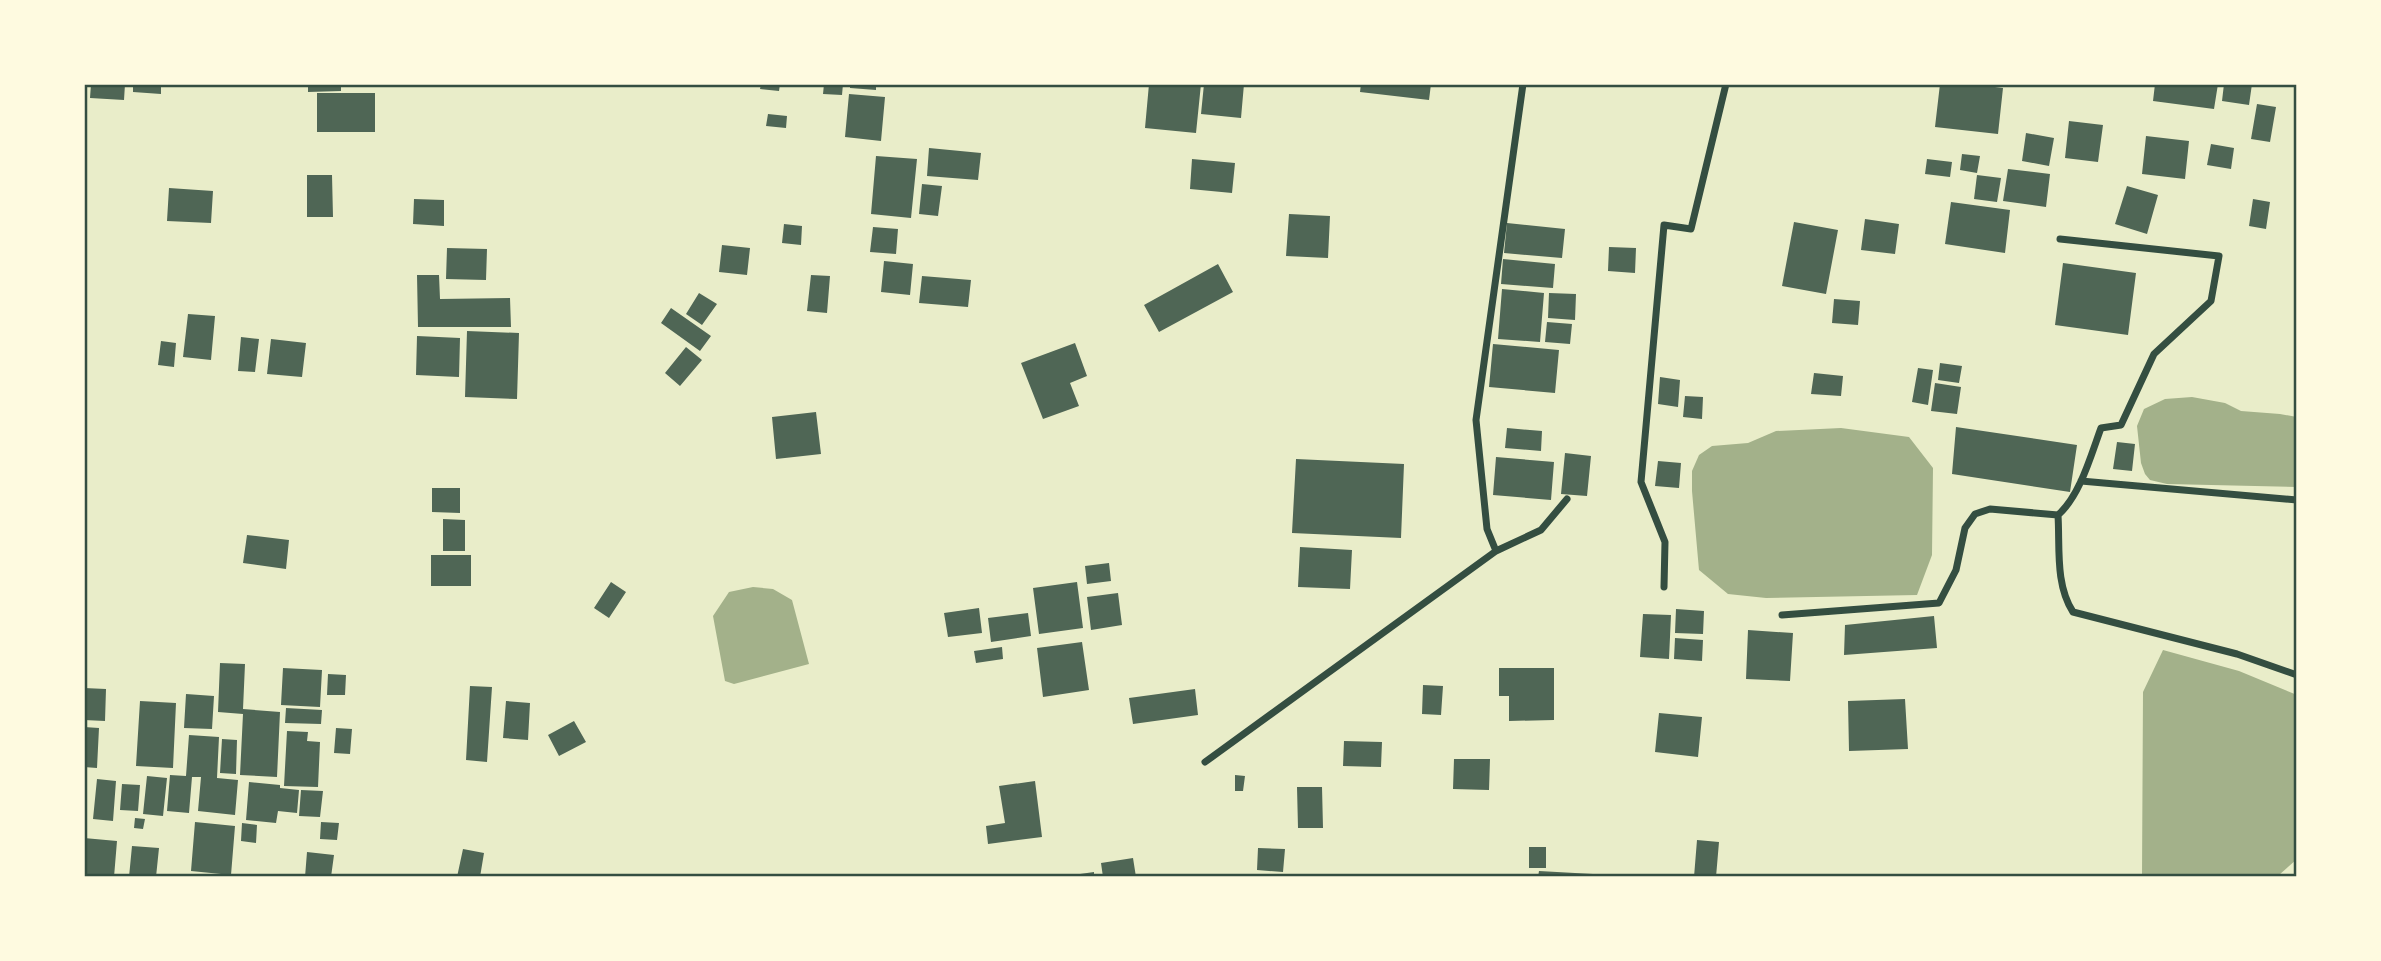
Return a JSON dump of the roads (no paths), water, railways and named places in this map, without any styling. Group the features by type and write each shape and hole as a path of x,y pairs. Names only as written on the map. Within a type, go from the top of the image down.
{"street":[{"path":"1496,551 1488,529 1476,419 1523,84"},
{"path":"1664,587 1665,542 1641,482 1664,225 1691,229 1726,84"},
{"path":"1782,615 1938,603 1956,570 1965,528 1975,514 1990,509 2058,515 2065,509 2081,481 2101,428 2121,425 2154,354 2211,301 2218,256 2060,239"},
{"path":"2081,481 2297,500"},
{"path":"1205,762 1496,551 1541,530 1567,499"},
{"path":"2058,515 2062,587 2065,600 2073,612 2237,654 2297,675"}]}
